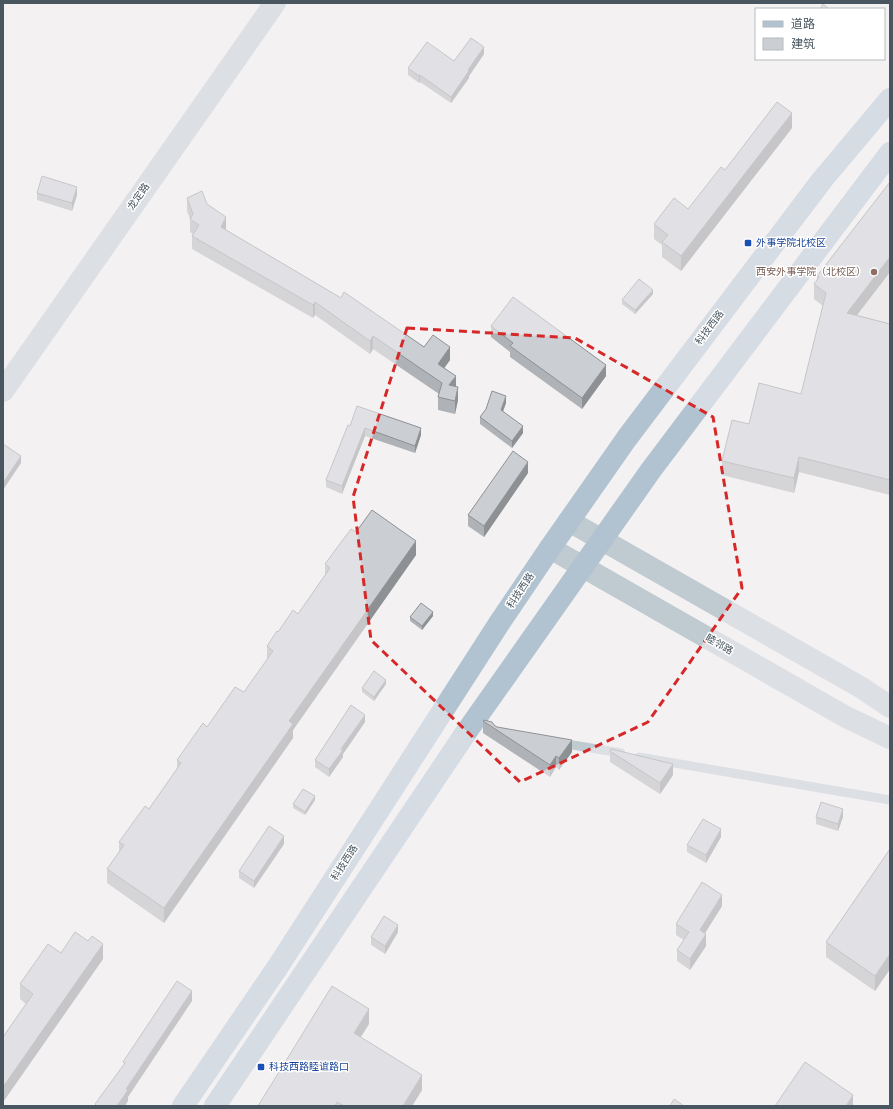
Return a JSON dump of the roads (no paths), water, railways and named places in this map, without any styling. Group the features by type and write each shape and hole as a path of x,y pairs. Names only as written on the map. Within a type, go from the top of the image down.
{"main road":[{"name":"科技西路","path":"183,1106 279,965 500,622 631,432 817,186 890,99"},
{"path":"215,1106 467,731 651,470 890,153"}],"street":[{"name":"龙定路","path":"3,391 275,3"},
{"path":"569,521 862,688 890,707"},
{"name":"睦邻路","path":"550,548 846,717 890,738"}],"lane":[{"path":"553,742 890,800"}],"place":[{"name":"外事学院北校区","path":"748,243"},
{"name":"西安外事学院（北校区）","path":"874,272"},
{"name":"科技西路睦谊路口","path":"261,1067"}]}
